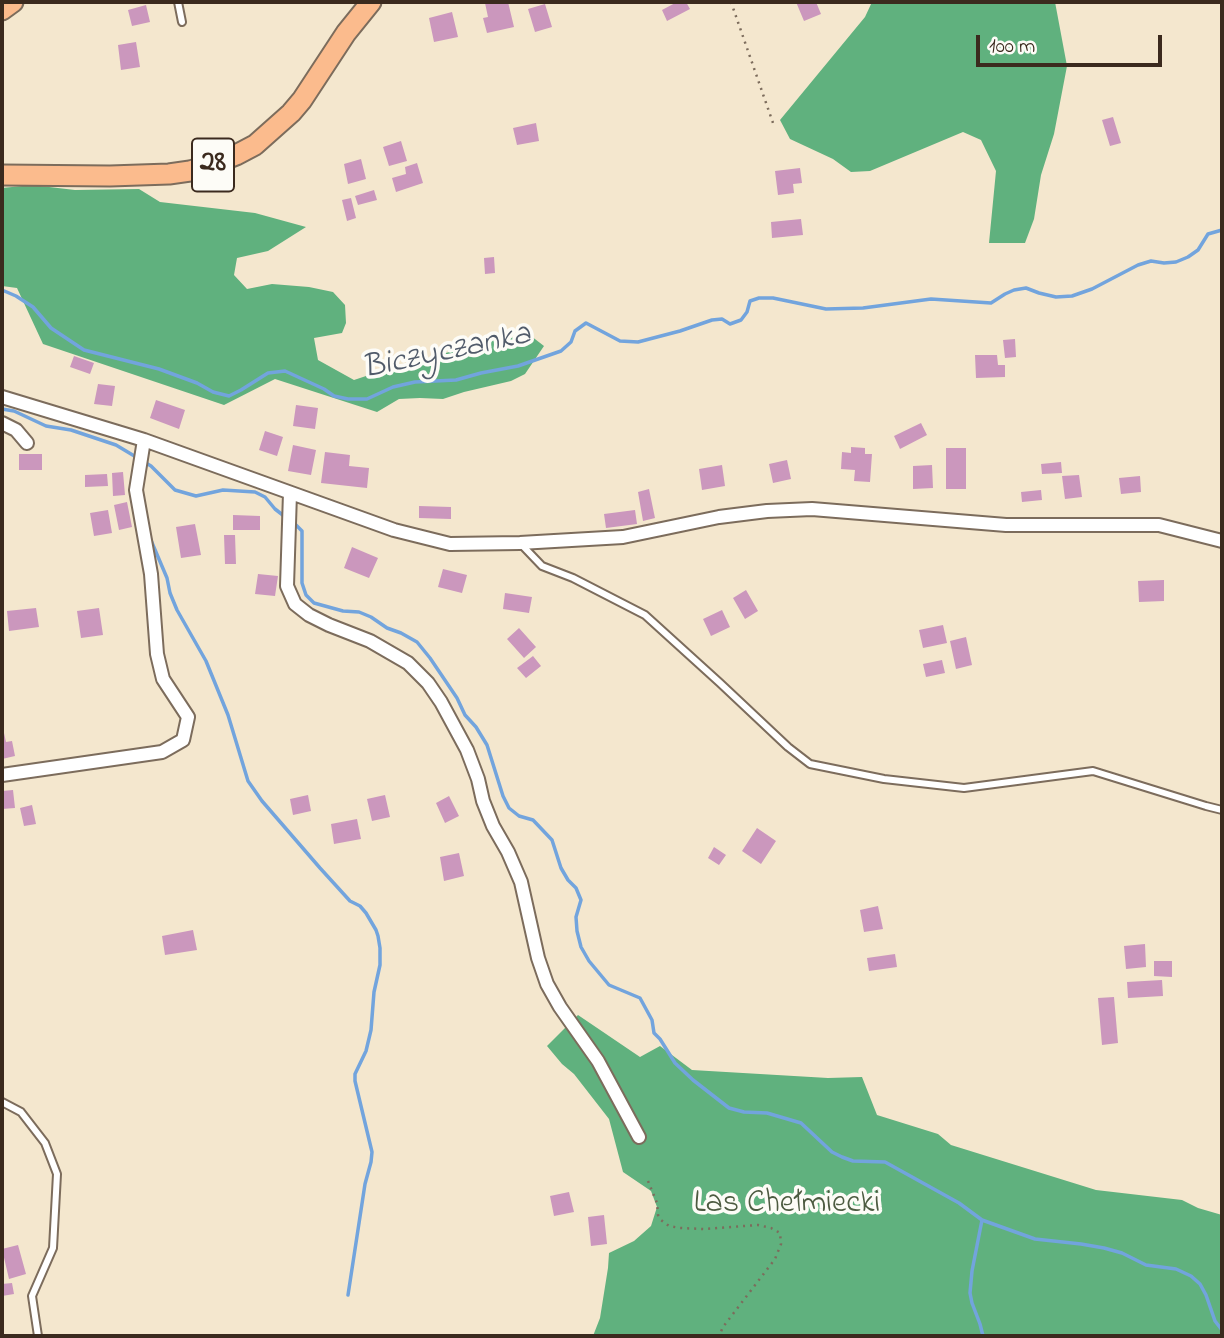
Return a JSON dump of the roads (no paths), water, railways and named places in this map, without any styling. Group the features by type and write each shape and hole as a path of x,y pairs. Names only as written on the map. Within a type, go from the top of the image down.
{"main road":[{"path":"2,10 13,2"},
{"name":"28","path":"2,175 169,174 190,171 236,155 255,145 291,113 346,33 371,2"}],"street":[{"path":"2,397 144,440 394,530 450,544 623,537 719,517 812,509 1006,525 1159,526 1222,541"},
{"path":"2,423 16,430 27,443"},
{"path":"2,775 162,752 183,740 188,717 163,679 157,654 151,574 135,490 144,440"},
{"path":"290,493 287,586 295,604 309,615 370,641 408,663 428,683 454,723 475,771 493,826 521,882 538,958 547,984 598,1062 639,1138"}],"lane":[{"path":"178,2 181,22"},
{"path":"520,543 542,565 645,615 788,747 810,764 884,779 964,788 1093,771 1222,810"},
{"path":"2,1102 21,1112 45,1143 57,1174 53,1248 32,1296 38,1336"}],"waterway":[{"name":"Biczyczanka","path":"2,290 33,307 51,328 84,350 159,369 213,392 229,396 268,373 285,371 334,396 367,399 393,387 415,382 456,380 518,366 561,351 571,342 575,331 586,323 620,341 638,342 712,320 722,319 730,324 741,320 750,301 759,298 773,298 826,309 863,308 931,299 991,303 1014,290 1026,288 1056,297 1072,296 1092,289 1138,265 1151,261 1176,262 1188,257 1198,250 1208,234 1222,230"},
{"path":"2,409 14,411 46,426 71,430 116,445 151,466 175,490 196,496 223,490 255,492 265,497 284,516"},
{"path":"291,520 302,531 302,583 306,595 314,603 371,617 417,642 430,658 487,745 509,808 519,816 533,820 552,840 561,868 576,888 581,900 576,917 577,931 581,947 589,961 609,985 640,998 652,1020 654,1033 675,1063 693,1080 729,1108 767,1113 801,1123 832,1152 842,1157 853,1161 885,1162 959,1203 982,1220 1035,1239 1104,1248 1122,1253 1146,1265 1176,1269 1191,1276 1200,1284 1215,1321 1222,1330"},
{"path":"150,538 177,610 206,661 228,715 248,781 320,868 350,901 366,913 378,936 380,965 374,992 371,1030 366,1051 355,1074 372,1152 348,1295"},
{"path":"982,1220 970,1293 983,1336"}],"park label":[{"name":"Las Chełmiecki","path":"787,1206"}]}
